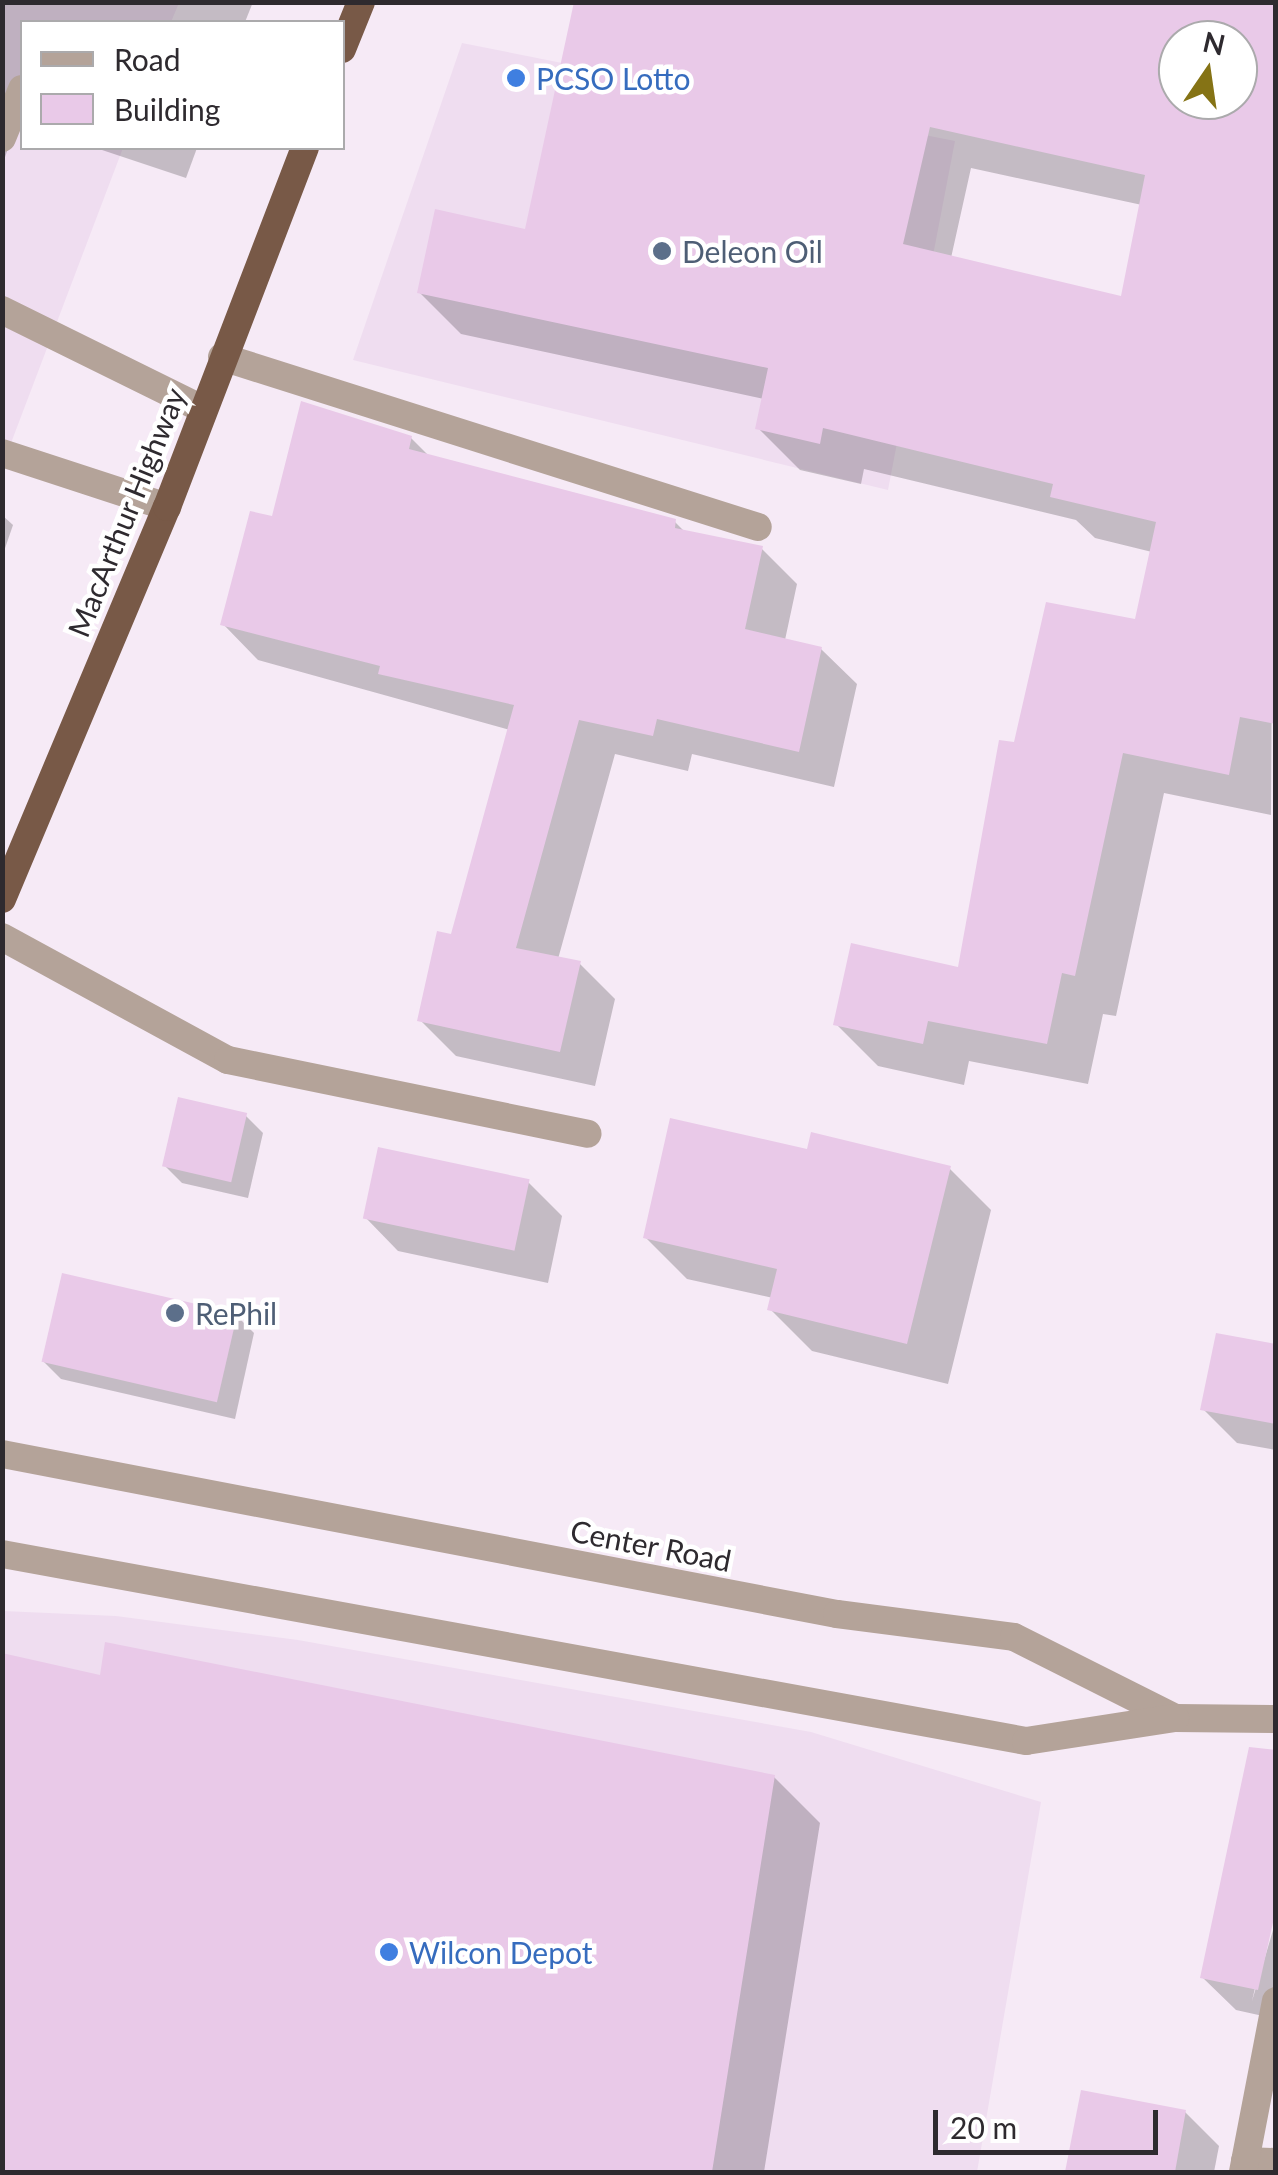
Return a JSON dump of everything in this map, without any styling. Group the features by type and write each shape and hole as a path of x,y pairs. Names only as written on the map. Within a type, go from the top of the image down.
{"highway":[{"path":"345,42 361,2"},
{"name":"MacArthur Highway","path":"2,899 166,506 305,150"}],"street":[{"path":"2,138 20,94"},
{"path":"2,310 202,408"},
{"path":"222,357 758,527"},
{"path":"2,454 166,506"},
{"path":"2,937 228,1060 587,1134"},
{"name":"Center Road","path":"2,1454 837,1614 1014,1637 1175,1718 1276,1719"},
{"path":"2,1554 1026,1741 1175,1718"},
{"path":"1276,2001 1244,2167 1276,2162"}],"shaded area":[{"path":"3,3 179,3 172,20 20,20 20,150 122,150 11,443 3,440"},
{"name":"Deleon Oil","path":"462,43 955,141 888,490 353,360"},
{"name":"Wilcon Depot","path":"3,1611 116,1616 298,1640 811,1732 1041,1802 977,2172 3,2172"}],"building":[{"path":"574,2 1276,2 1276,724 1240,717 1229,775 1123,753 1075,976 1062,973 1047,1044 928,1021 923,1044 833,1025 851,943 958,967 999,740 1014,742 1046,602 1135,619 1156,522 1050,497 1053,484 823,428 820,444 755,429 768,368 417,293 435,209 525,229","holes":["930,127 1145,175 1121,296 903,244"]},
{"path":"301,401 412,436 409,449 676,519 675,528 763,546 745,629 822,647 799,752 657,719 653,736 579,720 516,948 581,961 560,1052 417,1021 437,931 451,934 514,705 378,674 380,666 220,625 250,511 272,516"},
{"path":"178,1097 247,1113 231,1182 162,1166"},
{"path":"670,1118 807,1149 811,1132 951,1166 907,1344 767,1310 777,1269 643,1238"},
{"path":"378,1147 530,1179 514,1251 363,1218"},
{"path":"62,1273 237,1313 217,1402 42,1362"},
{"path":"1216,1333 1276,1344 1276,1424 1200,1410"},
{"name":"Wilcon Depot","path":"105,1642 775,1775 712,2172 2,2172 2,1653 100,1675"},
{"path":"1249,1747 1276,1750 1276,1909 1258,1990 1200,1978"},
{"path":"1081,2090 1186,2110 1175,2172 1065,2172"}],"place":[{"name":"PCSO Lotto","path":"516,78"},
{"name":"Deleon Oil","path":"662,251"},
{"name":"RePhil","path":"175,1313"},
{"name":"Wilcon Depot","path":"389,1952"}]}
